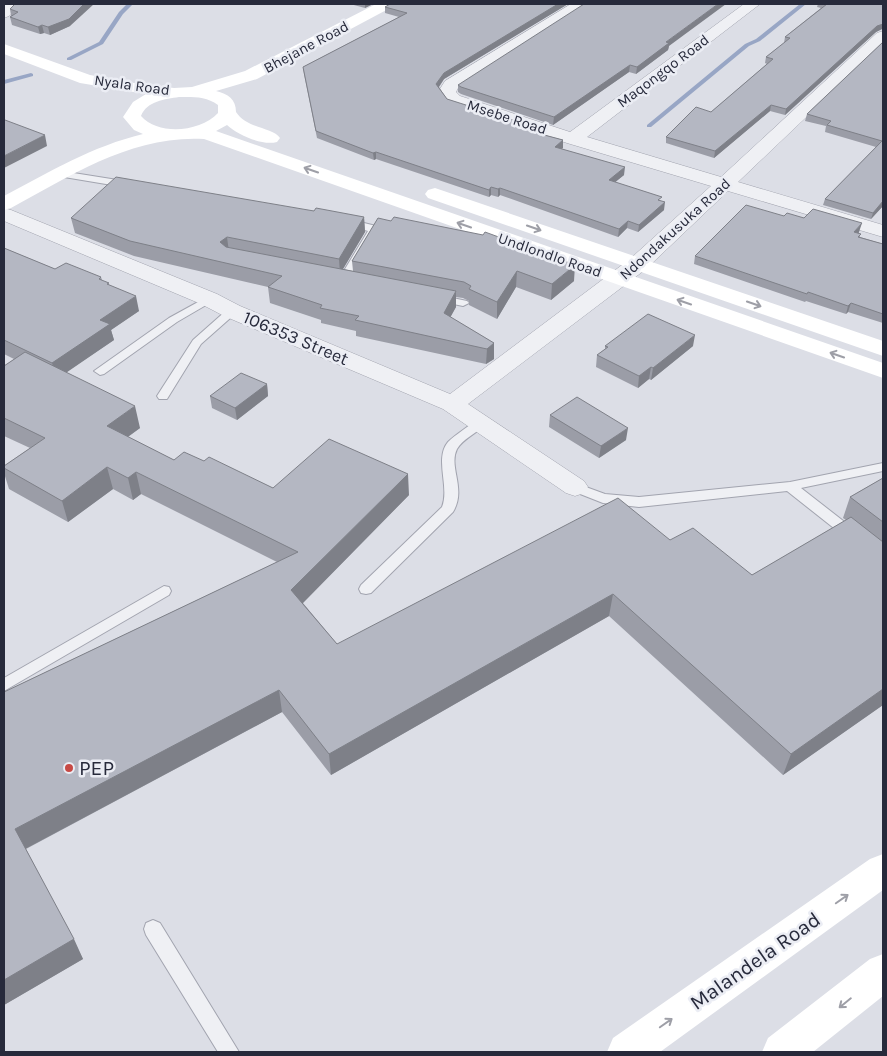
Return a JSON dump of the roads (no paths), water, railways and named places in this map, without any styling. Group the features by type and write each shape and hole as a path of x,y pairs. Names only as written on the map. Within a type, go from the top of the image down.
{"main road":[{"name":"Bhejane Road","path":"133,120 138,106 145,101 155,97 210,88 251,75 387,4"},
{"name":"Nyala Road","path":"4,49 84,78 111,92 128,108 133,120"},
{"name":"Bhejane Road","path":"183,134 210,128 225,119 236,89 251,75"},
{"name":"Nyala Road","path":"84,78 134,88 185,92"},
{"name":"Undlondlo Road","path":"185,92 218,97 228,109 232,121 245,129 883,348"},
{"name":"Undlondlo Road","path":"133,120 150,131 206,134 232,142 883,371"},
{"path":"93,158 133,120"},
{"path":"4,204 93,158 140,141 183,134"},
{"name":"Malandela Road","path":"627,1052 883,870"},
{"path":"782,1052 883,972"}],"street":[{"path":"4,13 14,4"},
{"name":"Msebe Road","path":"581,4 451,85 447,92 454,100 573,139 883,231"},
{"name":"Maqongqo Road","path":"573,139 753,4"},
{"name":"Ndondakusuka Road","path":"452,404 638,264 883,36"},
{"name":"106353 Street","path":"4,214 209,299 232,311 452,404 574,486"}],"lane":[{"path":"62,174 138,186"},
{"path":"335,220 364,225 372,228 373,231 344,279"},
{"path":"427,296 463,303"},
{"path":"100,371 173,320 209,299"},
{"path":"163,396 197,342 232,311"},
{"path":"366,589 448,509 454,493 449,458 452,447 480,423"},
{"path":"574,486 603,498 639,502 790,486 883,467"},
{"path":"790,486 883,559"},
{"path":"4,685 164,591"},
{"path":"153,929 229,1052"}],"waterway":[{"path":"69,59 101,43 121,13 130,4"},
{"path":"649,126 747,45 758,40 803,4"},
{"path":"4,82 31,75"}],"place":[{"name":"PEP","path":"69,768"}]}
